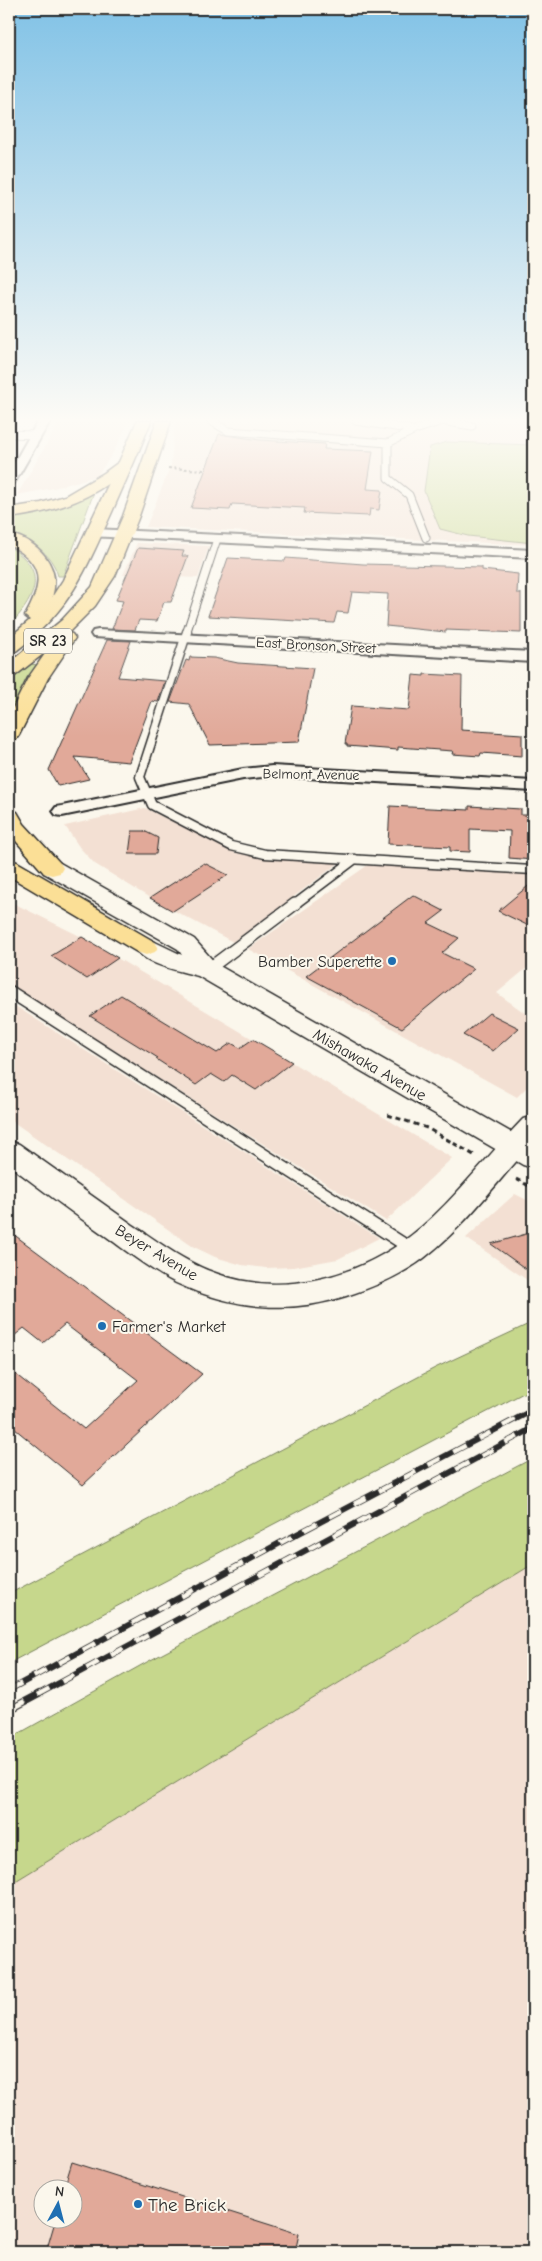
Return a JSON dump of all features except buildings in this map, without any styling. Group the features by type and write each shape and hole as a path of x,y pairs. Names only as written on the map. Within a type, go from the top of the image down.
{"main road":[{"name":"SR 23","path":"14,643 43,619 62,597 97,527"},
{"name":"SR 23","path":"9,671 37,650 85,608 107,573 127,527"},
{"path":"9,539 41,561 47,574 48,585 46,598 14,643"},
{"path":"9,735 38,678 85,608"},
{"path":"9,817 16,828 52,868"},
{"path":"9,843 52,868"},
{"path":"9,867 146,947"},
{"name":"Mishawaka Avenue","path":"52,868 186,944 207,970"},
{"path":"9,889 55,912 146,947"},
{"name":"Mishawaka Avenue","path":"146,947 166,958 207,970 523,1162"},
{"name":"Beyer Avenue","path":"9,1151 137,1242 187,1274 220,1286 271,1295 300,1294 325,1291 361,1280 391,1266 414,1250 446,1220 523,1162 533,1126"}],"street":[{"path":"94,533 533,554"},
{"name":"East Bronson Street","path":"98,634 533,657"},
{"name":"Belmont Avenue","path":"62,811 147,792 243,774 272,771 533,786"}],"lane":[{"path":"421,527 426,538"},
{"path":"217,539 140,777 152,805 205,835 247,851 265,854 533,870"},
{"path":"207,970 355,859"},
{"path":"9,991 414,1250"}],"path":[{"path":"388,1115 427,1128 466,1151"},
{"path":"523,1162 533,1188"}],"shaded area":[{"path":"146,527 533,527 533,545"},
{"path":"137,543 209,546 198,578 123,575"},
{"path":"145,808 235,853 340,862 233,942 150,898 95,864 80,848 65,826"},
{"path":"368,865 533,874 533,963 497,993 533,1019 533,1081 517,1097 248,949"},
{"path":"9,901 82,937 452,1158 386,1221 9,985"},
{"path":"9,1002 379,1238 338,1259 293,1267 266,1268 242,1265 215,1257 192,1246 9,1119"},
{"path":"515,1194 533,1203 533,1284 466,1238"},
{"path":"533,1564 533,2252 9,2252 9,1885"}],"green space":[{"path":"9,527 81,527 63,576 58,576 51,560 39,548 9,532"},
{"path":"439,527 533,527 533,543 468,536 440,529"},
{"path":"9,547 22,556 30,565 34,575 34,585 26,605 9,626"},
{"path":"30,664 38,665 26,682 9,715 9,681"},
{"path":"533,1322 533,1388 9,1663 9,1594 435,1368"},
{"path":"533,1458 533,1564 9,1885 9,1739 147,1662"}],"railway":[{"path":"9,1690 280,1543 533,1410"},
{"path":"37,1695 533,1428"},
{"path":"9,1710 39,1694"}],"place":[{"name":"Bamber Superette","path":"392,961"},
{"name":"Farmer's Market","path":"102,1326"},
{"name":"The Brick","path":"138,2204"}]}
